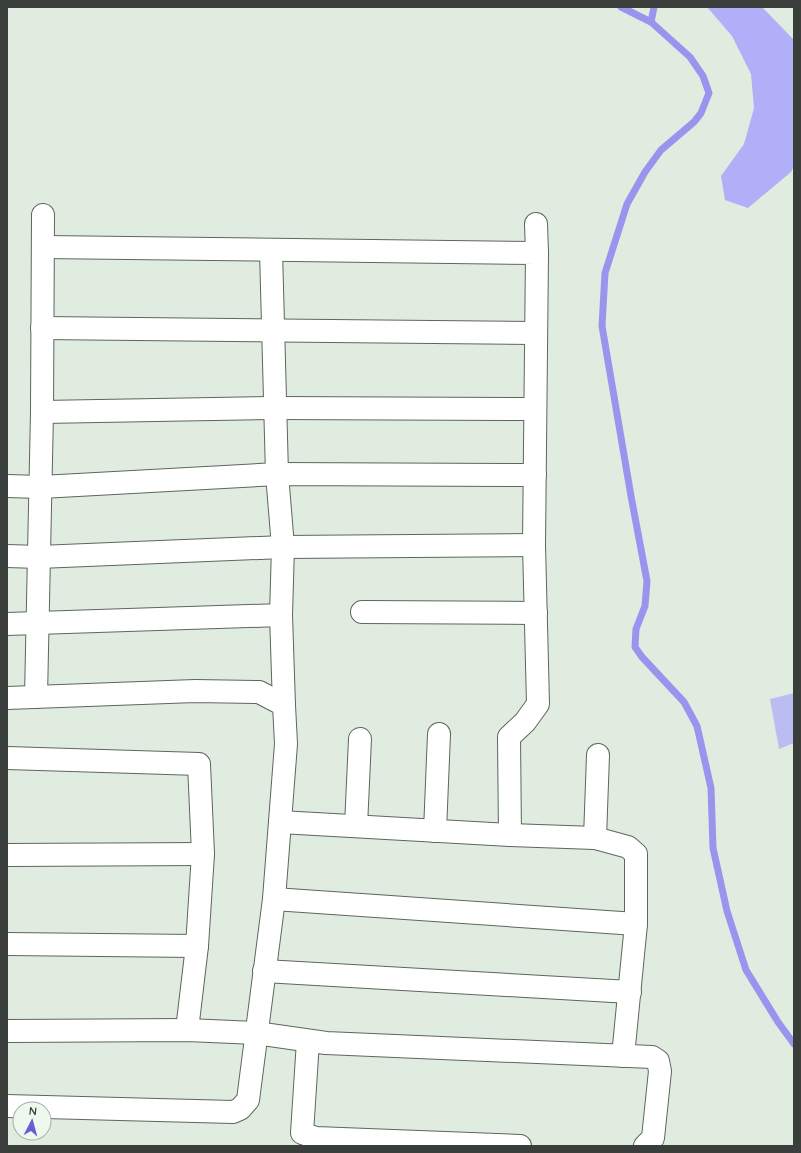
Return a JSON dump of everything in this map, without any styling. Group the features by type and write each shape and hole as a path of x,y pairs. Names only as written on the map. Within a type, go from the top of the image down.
{"street":[{"path":"36,697 41,487 43,215"},
{"path":"510,835 508,737 525,722 538,704 534,545 536,224"},
{"path":"43,247 537,253"},
{"path":"7,1106 233,1112 240,1109 248,1100 274,899 286,744 281,615 283,547 277,474 271,250"},
{"path":"42,328 536,333"},
{"path":"42,412 275,408 535,409"},
{"path":"7,486 41,487 277,474 535,475"},
{"path":"7,556 39,557 283,547 534,545"},
{"path":"362,612 536,613"},
{"path":"7,624 281,615"},
{"path":"7,698 195,691 259,692 284,705"},
{"path":"435,831 439,734"},
{"path":"356,826 360,740"},
{"path":"595,838 598,755"},
{"path":"7,758 199,764 203,854 197,946 187,1030"},
{"path":"280,822 510,835 595,838 628,847 636,854 636,924 623,1056"},
{"path":"7,855 203,854"},
{"path":"274,899 636,924"},
{"path":"7,944 197,946"},
{"path":"264,971 630,992"},
{"path":"7,1031 187,1030 256,1033 334,1043 652,1057 658,1061 660,1071 653,1138 645,1146"},
{"path":"308,1040 302,1133 316,1138 520,1146"}],"shaded area":[{"path":"707,7 762,7 794,40 794,166 791,172 748,208 725,200 721,176 744,144 754,108 751,74 732,36"},
{"path":"794,693 794,743 779,749 770,699"}],"waterway":[{"path":"621,7 651,22 690,57 703,76 709,93 701,113 694,122 661,150 645,172 627,204 605,273 602,326 647,581 645,606 636,629 635,647 642,657 684,702 697,726 711,788 713,848 727,911 746,970 778,1022 794,1044"},
{"path":"651,22 654,7"}]}
